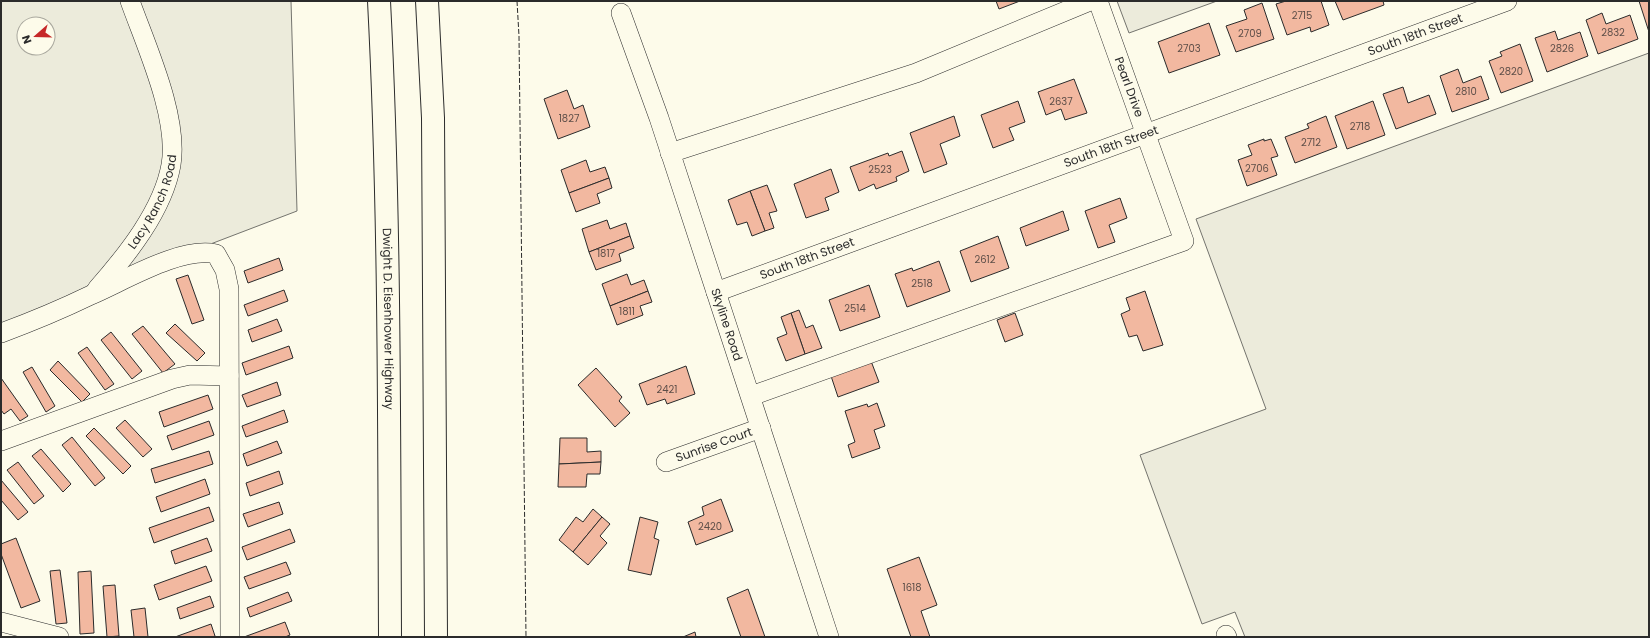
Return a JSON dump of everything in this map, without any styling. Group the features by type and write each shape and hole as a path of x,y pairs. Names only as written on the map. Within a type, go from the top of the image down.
{"highway":[{"name":"Dwight D. Eisenhower Highway","path":"379,1 383,87 388,359 390,637"},
{"path":"427,1 433,118 436,637"}],"street":[{"name":"Lacy Ranch Road","path":"1,333 90,296 123,260 160,198 171,165 171,134 158,77 130,1"},
{"path":"670,153 916,73 1090,1"},
{"name":"Pearl Drive","path":"751,396 1184,241 1098,1"},
{"name":"South 18th Street","path":"716,292 1507,1"},
{"name":"Skyline Road","path":"621,12 751,396 829,637"},
{"path":"90,296 153,266 187,254 205,251 216,254 225,270 229,289 230,637"},
{"path":"1,441 172,379 190,375 229,376"},
{"name":"Sunrise Court","path":"666,462 761,428"},
{"path":"1,622 60,637"}],"shaded area":[{"path":"1,1 291,1 297,211 153,266 1,333"},
{"path":"1117,1 1217,1 1129,33"},
{"path":"1649,53 1649,637 1245,637 1235,612 1202,624 1140,455 1266,409 1196,219"}],"building":[{"path":"996,1 1020,1 999,9"},
{"path":"1286,1 1321,1 1329,25 1311,32 1310,27 1287,35 1276,4"},
{"path":"1335,1 1383,1 1384,5 1343,20"},
{"path":"1639,1 1649,1 1649,32"},
{"path":"1262,3 1274,39 1236,52 1226,26 1247,19 1244,10"},
{"path":"1602,13 1606,24 1630,15 1638,39 1598,54 1586,20"},
{"path":"1209,23 1220,55 1169,73 1158,42"},
{"path":"1555,31 1558,40 1580,32 1588,56 1547,72 1535,38"},
{"path":"1520,44 1533,81 1501,93 1489,61 1502,56 1500,52"},
{"path":"1458,69 1463,83 1481,76 1489,99 1452,112 1440,76"},
{"path":"1074,79 1087,113 1065,120 1061,109 1046,115 1038,92"},
{"path":"1403,87 1408,103 1429,95 1436,114 1396,129 1383,94"},
{"path":"567,90 574,109 583,105 590,127 558,139 544,99"},
{"path":"1018,101 1025,122 1009,128 1014,140 993,148 981,115"},
{"path":"1373,101 1385,135 1347,149 1335,116"},
{"path":"954,116 960,136 940,144 947,164 924,173 910,133"},
{"path":"1326,116 1337,147 1295,163 1285,137 1309,128 1307,124"},
{"path":"1264,139 1264,141 1271,139 1278,156 1271,158 1277,175 1247,186 1238,160 1252,155 1248,145"},
{"path":"902,151 909,171 896,177 897,181 876,189 874,184 859,191 850,167 888,153 889,156"},
{"path":"586,160 590,172 605,167 609,178 569,193 561,170"},
{"path":"831,169 839,192 825,198 829,210 806,218 794,184"},
{"path":"609,178 612,188 597,194 600,203 576,212 569,193"},
{"path":"767,185 777,211 769,213 774,228 765,231 750,191"},
{"path":"750,191 765,231 752,236 747,222 737,225 728,200"},
{"path":"1120,198 1127,218 1109,225 1115,242 1098,248 1085,211"},
{"path":"1063,211 1069,230 1026,246 1020,228"},
{"path":"607,220 610,229 626,223 630,236 589,252 582,229"},
{"path":"630,236 634,248 619,254 621,261 596,270 589,252"},
{"path":"998,236 1009,268 971,282 960,251"},
{"path":"279,258 283,270 248,283 244,271"},
{"path":"939,261 950,291 907,307 895,274 912,268 913,271"},
{"path":"627,274 631,285 644,280 648,291 610,306 602,284"},
{"path":"188,275 204,320 192,324 176,279"},
{"path":"869,285 880,317 840,331 829,300"},
{"path":"284,290 288,301 248,316 244,305"},
{"path":"648,291 652,302 640,306 643,315 617,325 610,306"},
{"path":"1145,291 1163,345 1143,351 1137,335 1129,337 1121,314 1130,310 1126,298"},
{"path":"799,310 806,328 813,325 822,348 805,354 791,313"},
{"path":"791,313 805,354 786,361 777,338 787,334 781,317"},
{"path":"1015,313 1023,335 1005,342 997,320"},
{"path":"277,319 282,331 252,342 248,330"},
{"path":"175,324 205,353 197,361 166,333"},
{"path":"143,326 175,364 163,373 132,334"},
{"path":"111,332 142,371 132,379 101,340"},
{"path":"289,346 293,358 246,375 242,363"},
{"path":"87,347 114,384 105,390 78,353"},
{"path":"58,361 90,394 82,402 50,370"},
{"path":"871,361 879,382 838,397 831,376"},
{"path":"686,366 695,394 667,404 665,399 647,405 639,384"},
{"path":"32,367 55,406 46,412 23,372"},
{"path":"596,368 622,397 619,401 630,413 615,427 578,385"},
{"path":"1,378 28,416 20,421 11,409 4,414 1,410"},
{"path":"277,382 281,395 247,407 242,395"},
{"path":"208,395 213,409 164,427 159,412"},
{"path":"877,403 885,426 874,430 880,448 852,458 848,445 855,442 845,411 867,404 868,407"},
{"path":"284,410 288,422 246,437 242,426"},
{"path":"125,420 152,449 143,457 116,428"},
{"path":"209,421 214,435 172,450 167,436"},
{"path":"94,428 131,466 123,474 86,436"},
{"path":"72,437 105,478 95,486 62,445"},
{"path":"560,438 587,438 587,452 601,451 601,462 559,464"},
{"path":"277,441 282,453 247,466 243,454"},
{"path":"41,449 71,484 63,492 32,456"},
{"path":"209,451 213,464 155,483 151,469"},
{"path":"18,462 44,496 34,504 7,470"},
{"path":"601,462 600,474 587,474 586,487 558,487 559,464"},
{"path":"279,471 283,484 250,496 246,483"},
{"path":"205,479 210,494 161,512 156,497"},
{"path":"1,480 28,512 18,520 1,500"},
{"path":"721,499 733,531 696,545 688,522 704,515 702,507"},
{"path":"279,502 283,514 248,527 243,514"},
{"path":"209,507 214,521 154,543 149,528"},
{"path":"593,509 602,517 573,552 559,540 576,517 583,522"},
{"path":"602,517 610,524 600,536 607,543 588,565 573,552"},
{"path":"640,517 658,522 654,538 659,540 651,575 628,570"},
{"path":"290,529 295,542 247,560 242,547"},
{"path":"16,538 40,601 21,608 1,554 1,544"},
{"path":"207,538 212,551 175,564 171,551"},
{"path":"919,557 937,605 921,611 930,637 911,637 887,569"},
{"path":"286,562 291,574 249,589 244,577"},
{"path":"206,566 212,581 159,600 154,585"},
{"path":"60,570 67,623 56,624 50,571"},
{"path":"91,571 94,633 80,634 78,572"},
{"path":"115,585 119,636 107,637 103,586"},
{"path":"748,589 765,637 741,637 727,598"},
{"path":"288,592 292,601 250,617 247,608"},
{"path":"210,596 214,607 180,619 177,608"},
{"path":"145,608 148,637 134,637 131,610"},
{"path":"285,622 290,635 285,637 244,637"},
{"path":"211,624 215,636 213,637 175,637"},
{"path":"695,632 696,637 683,637"}],"fence":[{"path":"517,1 519,36 526,637"}]}
